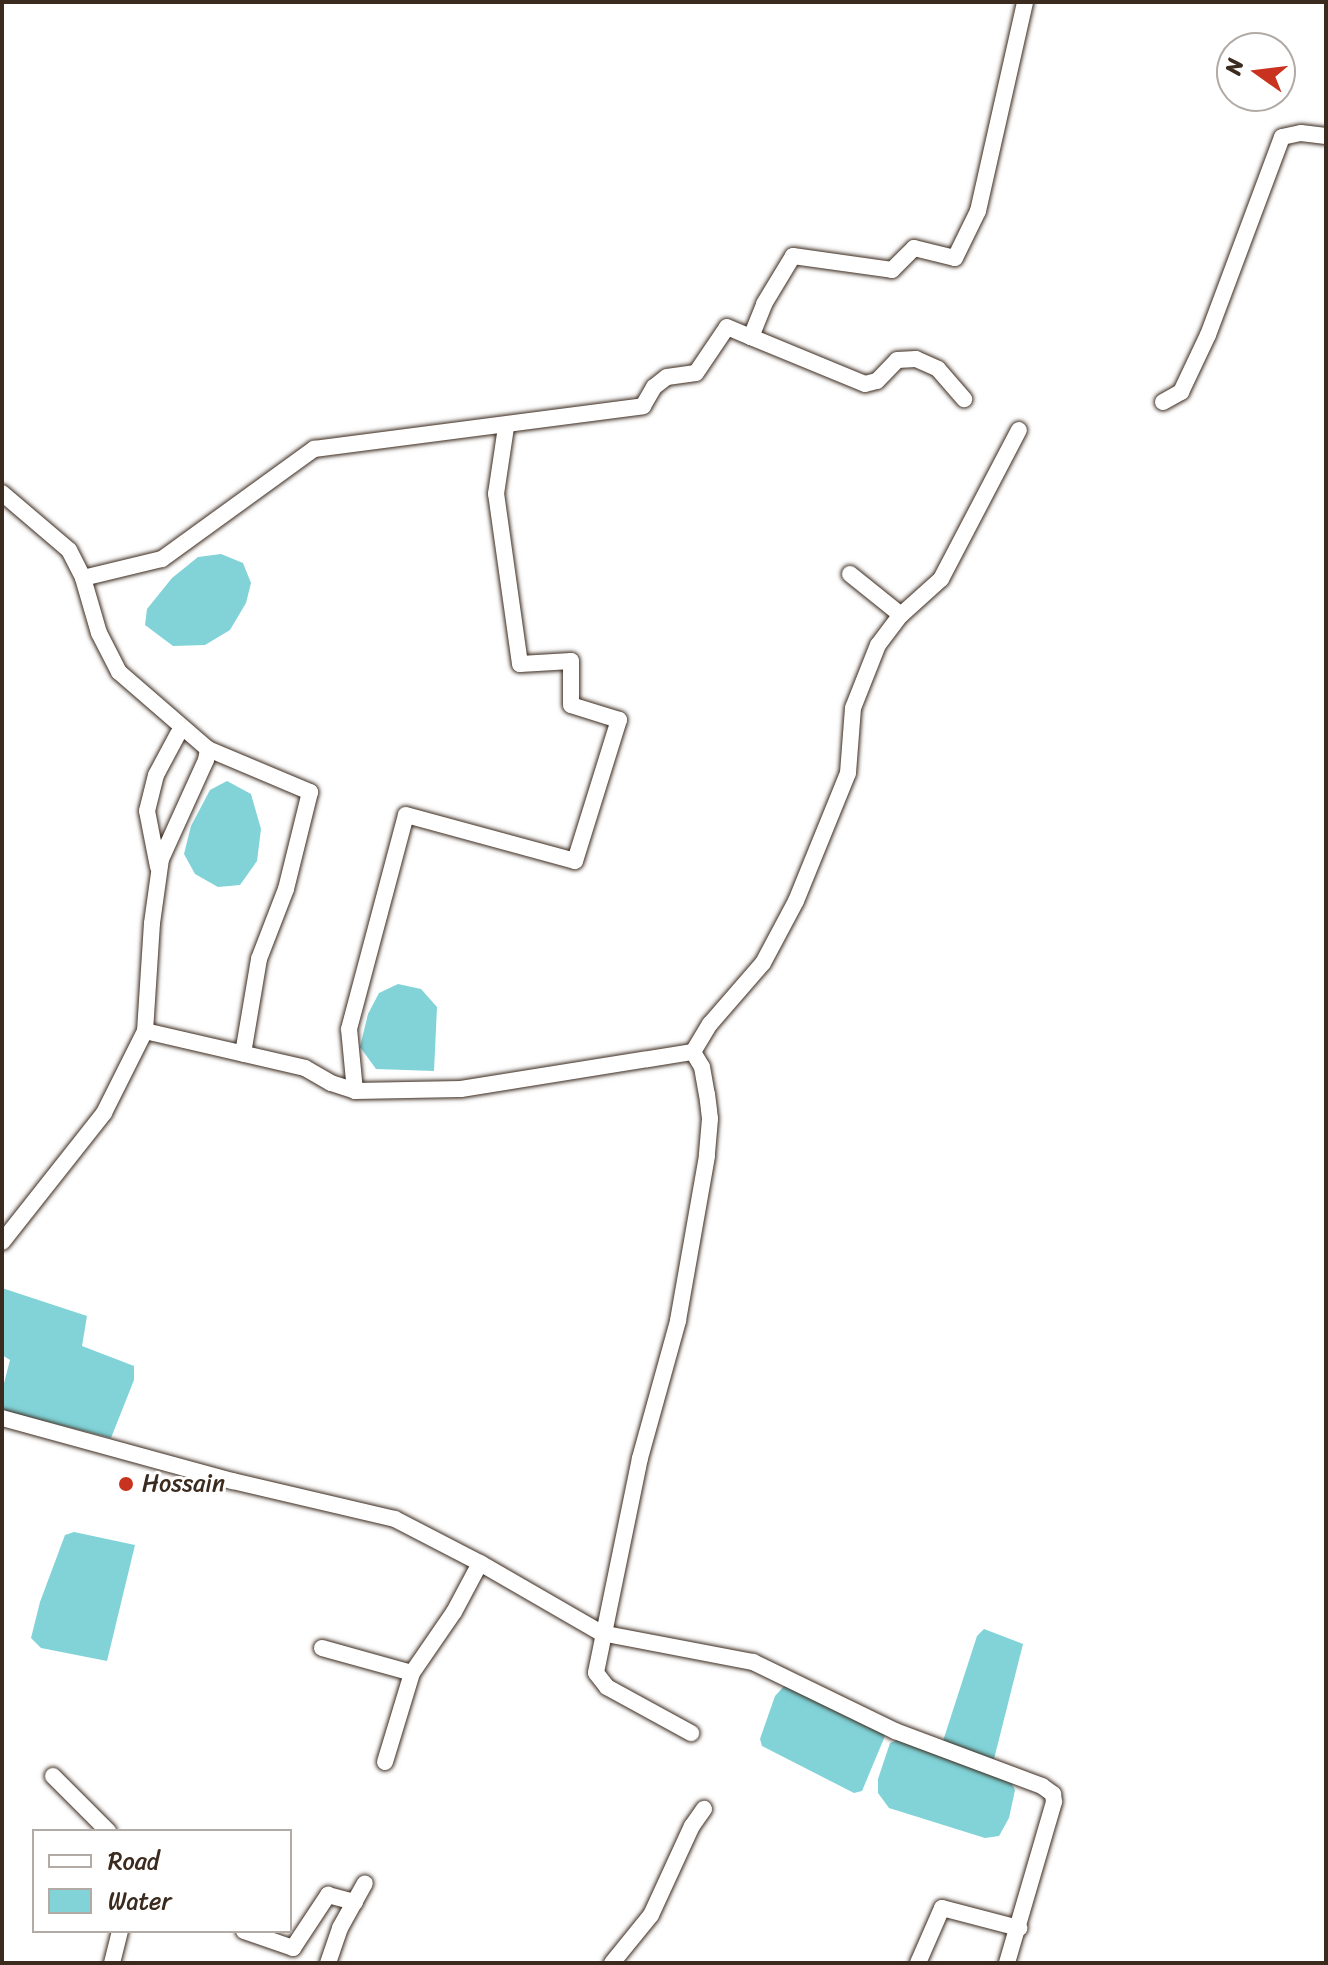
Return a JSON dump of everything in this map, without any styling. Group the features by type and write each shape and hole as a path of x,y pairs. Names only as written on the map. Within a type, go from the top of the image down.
{"street":[{"path":"751,337 764,304 793,256 892,270 914,248 955,258 978,211 1025,2"},
{"path":"1163,402 1181,392 1208,335 1282,137 1301,133 1326,136"},
{"path":"83,578 162,559 314,449 643,406 654,387 667,377 696,373 727,327 865,384 877,381 897,360 916,359 938,369 964,399"},
{"path":"355,1091 349,1029 406,815 575,861 619,720 571,705 571,661 520,664 496,494 506,427"},
{"path":"145,1031 305,1068 331,1083 355,1091 461,1089 693,1052 731,997 763,963 796,901 848,773 853,708 878,645 901,615 941,579 1019,430"},
{"path":"2,493 69,550 83,578 99,633 119,672 208,749 310,792 286,889 259,959 243,1054"},
{"path":"850,574 901,615"},
{"path":"159,873 147,811 156,775 178,734"},
{"path":"2,1242 104,1113 145,1031 161,859 206,760 208,749"},
{"path":"691,1733 600,1682 596,1673 601,1633 640,1458 678,1321 707,1156 710,1119 707,1094 702,1067 693,1052"},
{"path":"2,1418 233,1481 395,1519 480,1563 601,1633 753,1662 895,1731 1049,1790 1054,1802 1007,1963"},
{"path":"385,1762 412,1673 454,1612 480,1563"},
{"path":"322,1648 412,1673"},
{"path":"53,1776 106,1829"},
{"path":"612,1963 651,1915 692,1826 704,1809"},
{"path":"328,1963 337,1934 365,1883"},
{"path":"250,1933 293,1948 328,1895 355,1902"},
{"path":"918,1963 942,1908 1019,1928"},
{"path":"112,1963 120,1933"}],"water":[{"path":"221,554 243,563 251,583 246,603 230,630 205,645 173,646 145,625 147,609 172,578 198,557"},
{"path":"227,781 251,794 261,829 257,861 240,885 218,887 195,874 184,854 191,826 210,790"},
{"path":"398,984 421,989 437,1007 434,1071 376,1069 360,1047 368,1014 379,993"},
{"path":"2,1288 87,1316 82,1346 134,1366 134,1380 111,1438 2,1410 2,1391 10,1360 2,1355"},
{"path":"74,1532 135,1545 107,1661 41,1648 31,1638 40,1602 65,1535"},
{"path":"984,1629 1023,1644 993,1763 942,1744 977,1636"},
{"path":"787,1683 882,1731 885,1736 862,1791 854,1793 762,1746 760,1739 775,1696"},
{"path":"897,1740 1009,1778 1015,1790 1009,1818 999,1836 985,1838 889,1808 878,1793 878,1779 890,1743"}],"place":[{"name":"Hossain","path":"126,1484"}]}
